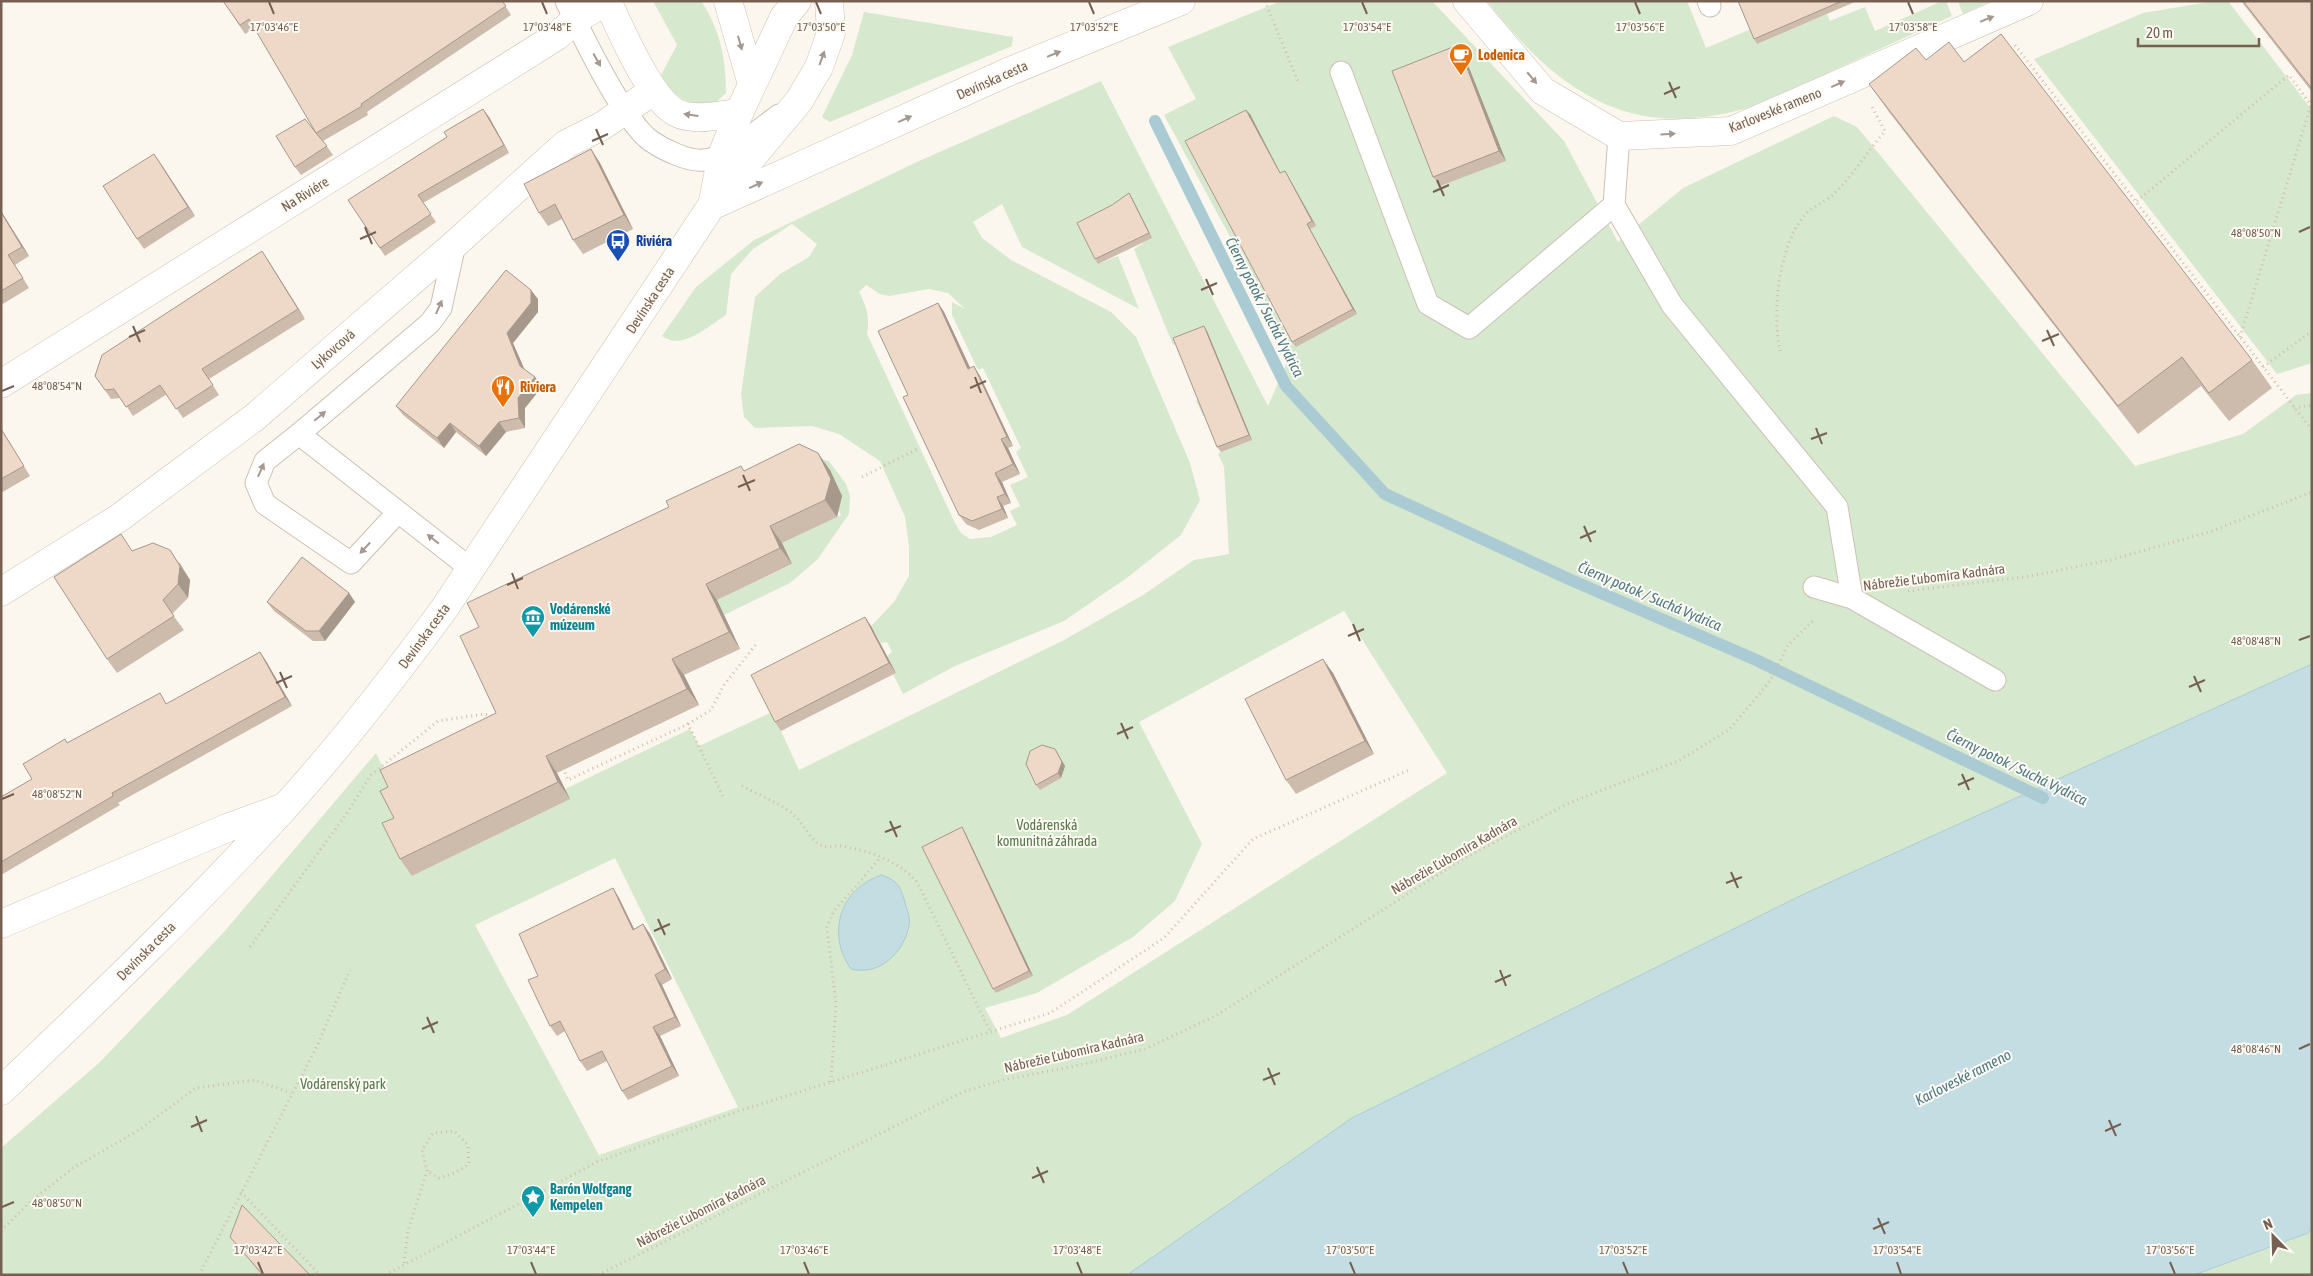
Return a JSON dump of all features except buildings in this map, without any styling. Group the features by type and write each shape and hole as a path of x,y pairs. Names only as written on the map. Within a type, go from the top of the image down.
{"street":[{"name":"Na Riviére","path":"1,384 557,36 570,10 606,1"},
{"path":"606,1 653,91 675,112 710,117 739,113"},
{"path":"728,1 752,84"},
{"path":"712,205 722,154 739,113 784,17 797,1"},
{"path":"712,205 799,101 819,67 831,33 829,1"},
{"name":"Devínska cesta","path":"1,1091 160,938 285,807 399,670 471,569 712,205 1008,72 1180,1"},
{"path":"1467,1 1543,91 1619,136"},
{"name":"Karloveské rameno","path":"1619,136 1731,131 2029,1"},
{"name":"Lykovcová","path":"1,592 120,518 255,417 455,244 566,144 602,126 653,91"},
{"path":"1,924 227,828 285,807"}],"lane":[{"path":"570,10 625,109 651,141 676,153 703,161 722,154 799,101"},
{"path":"1342,72 1428,304 1469,328 1614,205"},
{"path":"1619,136 1614,205 1672,305 1837,507 1852,598"},
{"path":"398,512 351,563 265,504 256,483 265,461 430,322 441,308 455,244"},
{"path":"299,434 471,569"},
{"path":"1814,587 1852,598 1995,680"}],"path":[{"path":"1266,1 1300,84"},
{"path":"1993,16 2312,430"},
{"path":"2137,202 2288,75 2311,105 2240,337"},
{"path":"1780,351 1775,327 1782,270 1789,239 1805,214 1834,194 1885,131 1871,106"},
{"path":"2263,367 2312,331"},
{"path":"2294,408 2312,404"},
{"path":"862,476 919,448"},
{"name":"Nábrežie Ľubomíra Kadnára","path":"598,1275 962,1092 1002,1080 1071,1067 1145,1049 1217,1015 1463,859 1569,803 1680,760 1730,730 1770,681 1788,645 1817,617 1852,598 2031,576 2110,560 2209,532 2312,492"},
{"path":"561,762 568,780 688,724 712,710 724,685 758,642"},
{"path":"250,947 347,813 371,775 438,721 484,714 500,719"},
{"path":"688,724 723,796"},
{"path":"385,1275 597,1162 742,1110 1050,1012 1164,938 1253,839 1409,770"},
{"path":"742,786 783,807 798,820 820,845 829,848 840,846 881,857 908,871 917,882 990,1031"},
{"path":"831,1082 836,1005 827,927 834,911 881,857"},
{"path":"198,1275 317,1046 350,970"},
{"path":"1,1230 29,1203 73,1168 139,1130 196,1088 255,1080 291,1093"},
{"path":"404,1264 408,1230 426,1170 422,1150 433,1133 454,1131 468,1145 469,1164 455,1173 439,1178 426,1170"},
{"path":"240,1192 320,1275"}],"green space":[{"path":"653,1 701,1 708,12 721,45 726,80 726,93 713,105 682,99 672,90 661,75 677,45"},
{"path":"1281,1 1432,1 1564,141 1618,242 1683,188 1834,116 1857,127 2135,466 2243,434 2296,395 2312,393 2312,664 1802,895 1352,1118 1127,1275 1,1275 1,1148 100,1062 224,932 376,753 400,804 412,876 569,799 565,789 690,729 699,746 772,712 799,770 1064,640 1143,595 1194,560 1229,554 1224,467 1218,454 1221,452 1236,402 1203,416 1196,401 1201,398 1177,343 1173,345 1134,249 1152,237 1098,264 1118,256 1139,309 1022,247 1002,204 973,222 982,238 1011,260 1111,312 1136,337 1190,463 1200,500 1181,535 1128,577 1064,621 955,666 903,694 893,674 896,673 887,656 892,652 887,642 881,643 871,626 894,602 909,576 909,546 905,517 880,461 839,434 812,426 755,428 744,417 741,394 755,297 780,274 809,257 817,244 792,224 753,249 731,274 726,315 687,339 678,341 662,336 696,287 754,240 917,162 1101,81 1268,406 1292,351 1164,115 1196,99 1168,47","holes":["866,285 880,294 889,296 929,289 948,293 965,309 952,302 952,315 978,370 983,368 1021,448 1016,452 1028,477 1010,485 1020,506 1010,511 1017,525 991,537 970,539 961,533 867,334 867,313 859,292","1344,611 1447,773 1067,1015 1001,1038 985,1008 1037,993 1133,937 1175,901 1202,844 1139,722","615,858 738,1107 599,1155 475,925"]},
{"path":"1487,1 1687,1 1706,48 1751,29 1758,43 1827,14 1830,21 1865,7 1875,31 1942,1 1946,1 1952,16 1760,104 1716,115 1676,119 1639,115 1605,104 1574,87 1544,63 1515,35"},
{"path":"1958,1 1991,1 1963,14"},
{"path":"2215,1 2228,1 2312,110 2312,363 2277,374 2034,59 2143,13"},
{"path":"864,12 1013,37 1012,46 830,122 822,117 852,55"},
{"path":"818,458 829,461 846,484 850,496 849,514 817,560 790,583 724,615 717,600 791,565 782,543 841,515"},
{"path":"2312,1228 2312,1275 2194,1275 2308,1233"}],"water":[{"path":"2312,664 2312,1228 2308,1233 2194,1275 1127,1275 1352,1118 1802,895"},
{"path":"882,875 895,882 903,895 910,920 906,936 895,954 880,966 871,969 851,969 843,955 839,941 841,914 847,901 856,890 868,881"}],"waterway":[{"name":"Čierny potok / Suchá Vydrica","path":"1155,121 1286,386 1385,494 1571,580 1754,659 2043,798"}],"place":[{"name":"Lodenica","path":"1461,76"},
{"name":"Riviéra","path":"618,262"},
{"name":"Riviera","path":"503,408"},
{"name":"Vodárenské múzeum","path":"533,638"},
{"name":"Barón Wolfgang Kempelen","path":"533,1218"}],"park label":[{"name":"Vodárenská komunitná záhrada","path":"1047,834"},
{"name":"Vodárenský park","path":"343,1084"}]}
